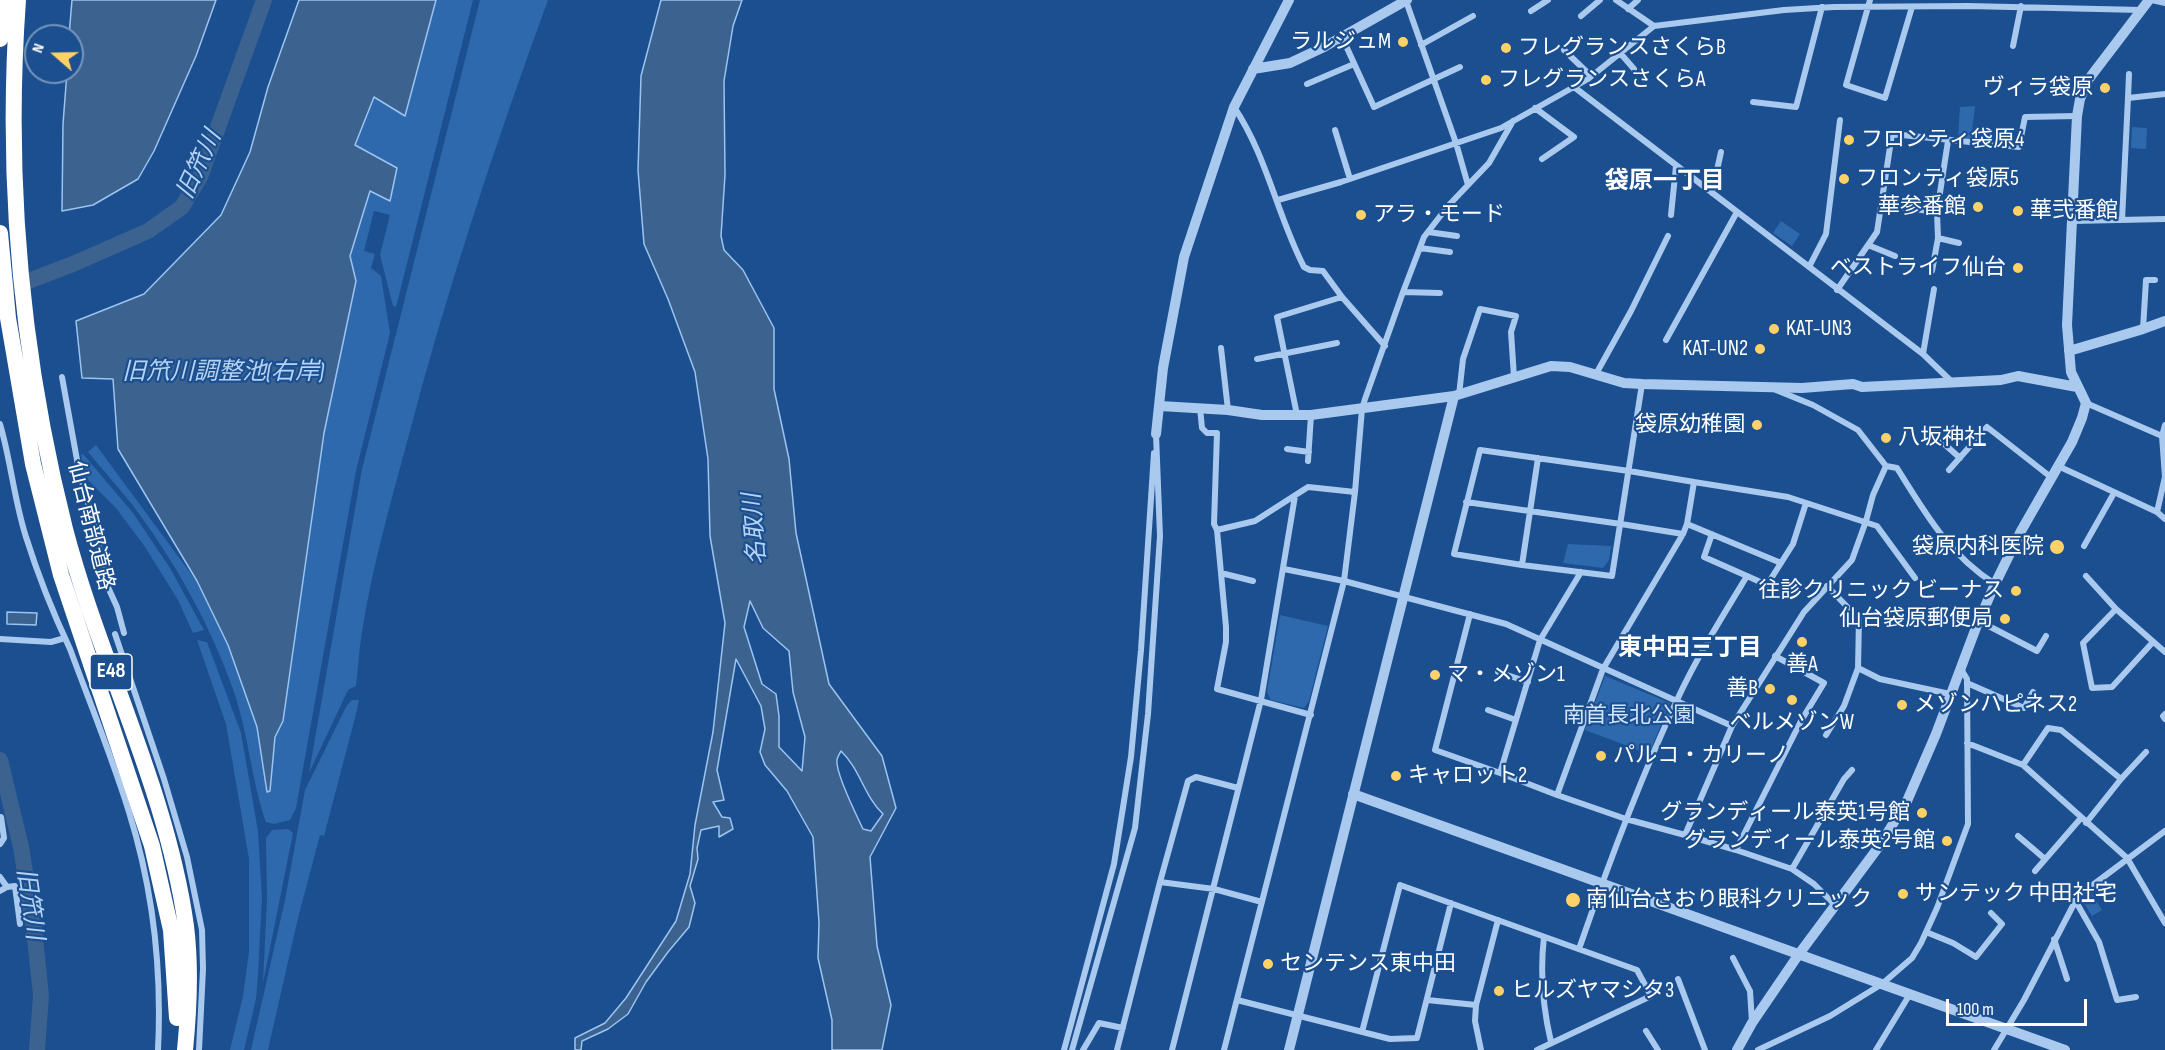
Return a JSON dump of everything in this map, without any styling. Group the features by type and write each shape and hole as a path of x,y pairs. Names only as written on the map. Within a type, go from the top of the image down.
{"highway":[{"path":"0,39 3,0"},
{"name":"仙台南部道路","path":"18,0 14,54 14,198 25,311 41,418 65,528 93,623 159,810 178,884 186,928 188,976 185,1050"},
{"path":"13,123 19,82 25,0"},
{"name":"仙台南部道路","path":"0,233 8,318 33,464 49,532 61,575 131,780 162,885 171,930 176,975 177,1050"}],"street":[{"path":"1064,1050 1114,864 1131,757 1163,368 1184,258 1234,107 1290,0"},
{"path":"1252,69 1290,63 1342,37 1406,0 1456,143 1468,185"},
{"path":"1531,11 1548,0"},
{"path":"1581,16 1600,0"},
{"path":"1616,0 1654,26"},
{"path":"1628,9 1638,0"},
{"path":"1828,0 1833,7"},
{"path":"2077,8 2080,0"},
{"path":"2114,8 2117,0"},
{"path":"2162,436 2086,403 2071,372 2067,325 2077,116 2080,99 2088,80 2142,10 2151,0 2165,3"},
{"path":"1869,3 1846,84 1885,98 1912,7"},
{"path":"1278,200 1350,179 1501,128 1591,76 1654,26 1869,3 1912,7 1969,3 2021,6 2053,3 2077,8 2142,10"},
{"path":"2013,46 2021,6"},
{"path":"1753,102 1796,107 1822,8"},
{"path":"1421,45 1473,16"},
{"path":"1342,37 1374,107 1460,67"},
{"path":"1564,50 1591,76"},
{"path":"1621,54 1634,69"},
{"path":"1307,84 1354,64"},
{"path":"2122,220 2129,74"},
{"path":"1574,87 1836,290 1923,354 1952,381"},
{"path":"2128,98 2165,94"},
{"path":"1234,107 1246,125 1304,267 1323,271 1342,297 1385,346"},
{"path":"1535,108 1574,137 1542,159"},
{"path":"1836,290 1877,232 1892,134 2019,147 2025,117 2077,116"},
{"path":"1809,267 1826,234 1840,120"},
{"path":"1224,1050 1344,581 1362,409 1403,292 1428,231 1448,206 1489,164 1513,121"},
{"path":"1335,130 1350,179"},
{"path":"1932,271 1938,238 1937,212 1948,141"},
{"path":"1712,193 1721,152"},
{"path":"1671,215 1676,166"},
{"path":"1882,205 1937,212"},
{"path":"1666,340 1737,212"},
{"path":"2072,221 2165,219"},
{"path":"1428,231 1457,236"},
{"path":"1596,374 1668,236"},
{"path":"1938,238 1959,243"},
{"path":"1868,245 1895,256"},
{"path":"1420,248 1450,252"},
{"path":"2143,329 2146,280 2155,280"},
{"path":"1923,354 1934,289"},
{"path":"1403,292 1440,293"},
{"path":"1297,415 1277,317 1342,297"},
{"path":"1289,1050 1457,395 1463,359 1480,309 1516,316 1511,332 1514,377"},
{"path":"2069,351 2165,321"},
{"path":"1257,359 1284,352 1337,344"},
{"path":"1221,348 1228,410"},
{"path":"1160,406 1200,407 1262,415 1311,415 1457,395 1551,366 1570,367 1624,383 1642,384 1768,387 1853,384 1862,387 2001,380 2018,376 2077,387"},
{"path":"62,377 79,471 95,528 107,585 117,607 124,633"},
{"path":"1642,384 1629,471 1621,524 1612,576 1454,554 1480,450 1629,471 1788,497 1877,526 1915,578"},
{"path":"1768,387 1813,405 1858,430 1887,466 1897,468 1944,540 1974,571 1995,584"},
{"path":"1737,1050 1752,1023 1799,954 1880,844 1907,801 1995,584 2058,466 2082,418 2086,403"},
{"path":"1200,407 1202,428 1207,433 1217,434 1214,524 1217,530 1226,642 1217,689 1311,715"},
{"path":"1308,461 1311,415"},
{"path":"0,424 8,450 26,536 130,813 149,893 158,961 160,1007 158,1050"},
{"path":"2157,512 2165,477 2162,436 2165,425"},
{"path":"1949,470 1987,427 2052,477"},
{"path":"1954,428 1942,442 1960,458"},
{"path":"1072,1050 1135,828 1148,714 1160,536 1156,434"},
{"path":"1287,449 1309,452"},
{"path":"1522,565 1538,458"},
{"path":"1685,835 1732,726 1804,612 1852,560 1873,495 1887,466"},
{"path":"2058,466 2157,512 2165,519"},
{"path":"1557,795 1603,669 1683,534 1687,524 1694,482"},
{"path":"1217,530 1255,520 1308,487 1355,492"},
{"path":"2084,546 2114,493"},
{"path":"1172,1050 1261,700 1295,495"},
{"path":"1466,502 1683,534"},
{"path":"1712,534 1704,557 1767,585 1793,544 1806,503"},
{"path":"1687,524 1781,563"},
{"path":"1284,569 1344,581 1506,624 1732,726"},
{"path":"1500,773 1540,640 1581,572"},
{"path":"1221,573 1253,581"},
{"path":"1579,949 1626,819 1677,700 1700,655 1747,576"},
{"path":"2086,576 2116,609 2165,652"},
{"path":"1826,735 1844,705 1858,668 1859,619 1827,586"},
{"path":"2116,609 2083,643 2092,688 2112,687 2152,642"},
{"path":"1470,614 1435,750 1626,819 1736,850 1792,869 1814,884 1835,905"},
{"path":"1979,621 2037,651 2046,636"},
{"path":"115,634 164,779 187,857 202,930 203,969 199,1050"},
{"path":"0,639 51,642 65,638"},
{"path":"1736,850 1801,721 1824,683 1776,656"},
{"path":"1858,668 1880,679 1950,694"},
{"path":"1758,1050 1830,1016 1882,984 1912,958 1926,932 1968,824 1967,679 1960,668"},
{"path":"1498,672 1528,682"},
{"path":"1967,683 2024,708 2033,692"},
{"path":"1488,710 1516,720"},
{"path":"2020,763 2048,728 2061,730 2121,779"},
{"path":"1967,743 2020,763 2127,858 2165,923"},
{"path":"2035,871 2146,752"},
{"path":"1792,869 1844,779 1852,770"},
{"path":"1117,1050 1188,781 1196,777 1238,788"},
{"path":"1353,794 2065,1050"},
{"path":"0,844 4,838 1,817"},
{"path":"1994,1050 2024,1000 2075,900 2165,831"},
{"path":"2018,836 2046,859"},
{"path":"0,877 6,885 15,886 20,924"},
{"path":"1160,882 1214,889 1262,902"},
{"path":"0,891 6,885"},
{"path":"1362,1032 1400,885 1637,970 1651,996 1538,1050"},
{"path":"2075,900 2099,942 2117,1000 2136,997"},
{"path":"1237,1000 1390,1039 1417,1038 1451,903"},
{"path":"1926,932 1953,943 1976,957 2002,924 1991,913"},
{"path":"1481,1050 1475,1021 1476,1005 1498,920"},
{"path":"1544,936 1543,982 1551,1042"},
{"path":"2054,939 2067,980"},
{"path":"1733,958 1750,991 1752,1023"},
{"path":"1678,979 1705,1050"},
{"path":"1876,1050 1910,994"},
{"path":"1427,1000 1476,1005"},
{"path":"1083,1050 1099,1023 1123,1028"},
{"path":"1646,1031 1658,1050"}],"green space":[{"path":"436,0 473,0 396,307 393,306 380,255 390,215 374,211 364,251 375,254 371,268 381,276 390,333 356,471 296,808 290,820 274,824 266,822 264,817 239,707 216,645 205,623 181,578 140,515 88,452 96,445 197,582 228,645 257,727 267,791 270,791 275,737 283,721 324,433 356,281 350,256 370,191 355,145 374,97 405,115"},
{"path":"480,0 548,0 472,219 422,386 371,584 361,639 356,686 348,690 309,773 362,469"},
{"path":"1975,106 1971,139 1958,137 1960,107"},
{"path":"2132,127 2147,128 2146,149 2131,148"},
{"path":"1781,221 1800,234 1792,246 1773,233"},
{"path":"83,454 133,513 170,568 204,630 193,633 178,600 145,547 116,508 86,478 81,455"},
{"path":"1568,544 1611,546 1609,560 1603,568 1563,563"},
{"path":"1280,615 1328,626 1309,701 1304,708 1271,700 1267,692"},
{"path":"197,640 207,642 241,733 258,831 262,897 258,974 256,999 244,1050 230,1050 243,996 249,952 249,859 226,724"},
{"name":"南首長北公園","path":"1605,676 1670,703 1649,754 1585,730"},
{"path":"352,700 359,700 356,714 324,836 320,835 298,918 268,1050 251,1050 285,900 305,790 347,705"},
{"path":"288,829 293,833 263,983 267,899 266,838 272,830"},
{"path":"2091,892 2102,910 2092,916 2084,903 2084,899"}],"water":[{"path":"72,0 216,0 196,56 154,151 138,179 93,205 62,211 66,84 84,84 84,24 70,24"},
{"name":"旧笊川調整池(右岸)","path":"299,0 436,0 405,116 374,97 355,145 397,168 390,201 370,191 350,256 356,281 324,433 283,721 275,737 270,791 267,792 257,727 228,645 197,581 118,449 113,379 82,378 76,321 144,294 221,215 250,152 268,87"},
{"name":"名取川","path":"661,0 742,0 733,26 724,81 725,175 721,236 724,250 743,270 774,328 774,389 789,459 796,533 829,684 882,756 896,808 870,857 877,946 891,1005 882,1050 832,1050 832,1020 818,958 819,923 813,837 787,791 765,765 760,752 765,729 761,706 736,659 717,770 724,800 713,802 722,817 730,818 733,829 719,837 719,826 701,830 697,848 698,859 690,886 695,903 689,927 646,982 628,1014 608,1029 582,1041 581,1050 575,1050 575,1038 605,1023 626,998 676,921 690,874 695,825 713,732 725,623 710,536 708,459 695,372 668,299 644,244 638,170 641,76","holes":["750,601 763,628 789,651 793,692 805,737 802,771 779,747 776,694 762,684 744,627","841,751 883,814 871,831 863,829 843,784 837,766 837,759"]},
{"path":"7,612 37,613 36,625 7,624"}],"waterway":[{"name":"旧笊川","path":"10,288 73,264 148,231 182,207 200,177 264,0"},
{"name":"旧笊川","path":"0,760 21,847 34,929 41,995 37,1050"}],"place":[{"name":"ラルジュM","path":"1403,42"},
{"name":"フレグランスさくらB","path":"1506,48"},
{"name":"フレグランスさくらA","path":"1486,80"},
{"name":"ヴィラ袋原","path":"2105,88"},
{"name":"フロンティ袋原4","path":"1849,140"},
{"name":"フロンティ袋原5","path":"1844,179"},
{"name":"華参番館","path":"1978,207"},
{"name":"華弐番館","path":"2018,211"},
{"name":"アラ・モード","path":"1361,215"},
{"name":"ベストライフ仙台","path":"2018,268"},
{"name":"KAT-UN3","path":"1774,329"},
{"name":"KAT-UN2","path":"1760,349"},
{"name":"袋原幼稚園","path":"1757,425"},
{"name":"八坂神社","path":"1886,438"},
{"name":"袋原内科医院","path":"2057,547"},
{"name":"往診クリニック ビーナス","path":"2016,591"},
{"name":"仙台袋原郵便局","path":"2005,619"},
{"name":"善A","path":"1802,642"},
{"name":"マ・メゾン1","path":"1435,675"},
{"name":"善B","path":"1770,689"},
{"name":"ベルメゾンW","path":"1792,700"},
{"name":"メゾンハピネス2","path":"1902,705"},
{"name":"パルコ・カリーノ","path":"1601,756"},
{"name":"キャロット2","path":"1396,776"},
{"name":"グランディール泰英1号館","path":"1922,813"},
{"name":"グランディール泰英2号館","path":"1947,841"},
{"name":"サンテック 中田社宅","path":"1903,894"},
{"name":"南仙台さおり眼科クリニック","path":"1573,900"},
{"name":"センテンス東中田","path":"1268,964"},
{"name":"ヒルズヤマシタ3","path":"1499,991"}],"district":[{"name":"袋原一丁目","path":"1665,182"},
{"name":"東中田三丁目","path":"1690,649"}]}
